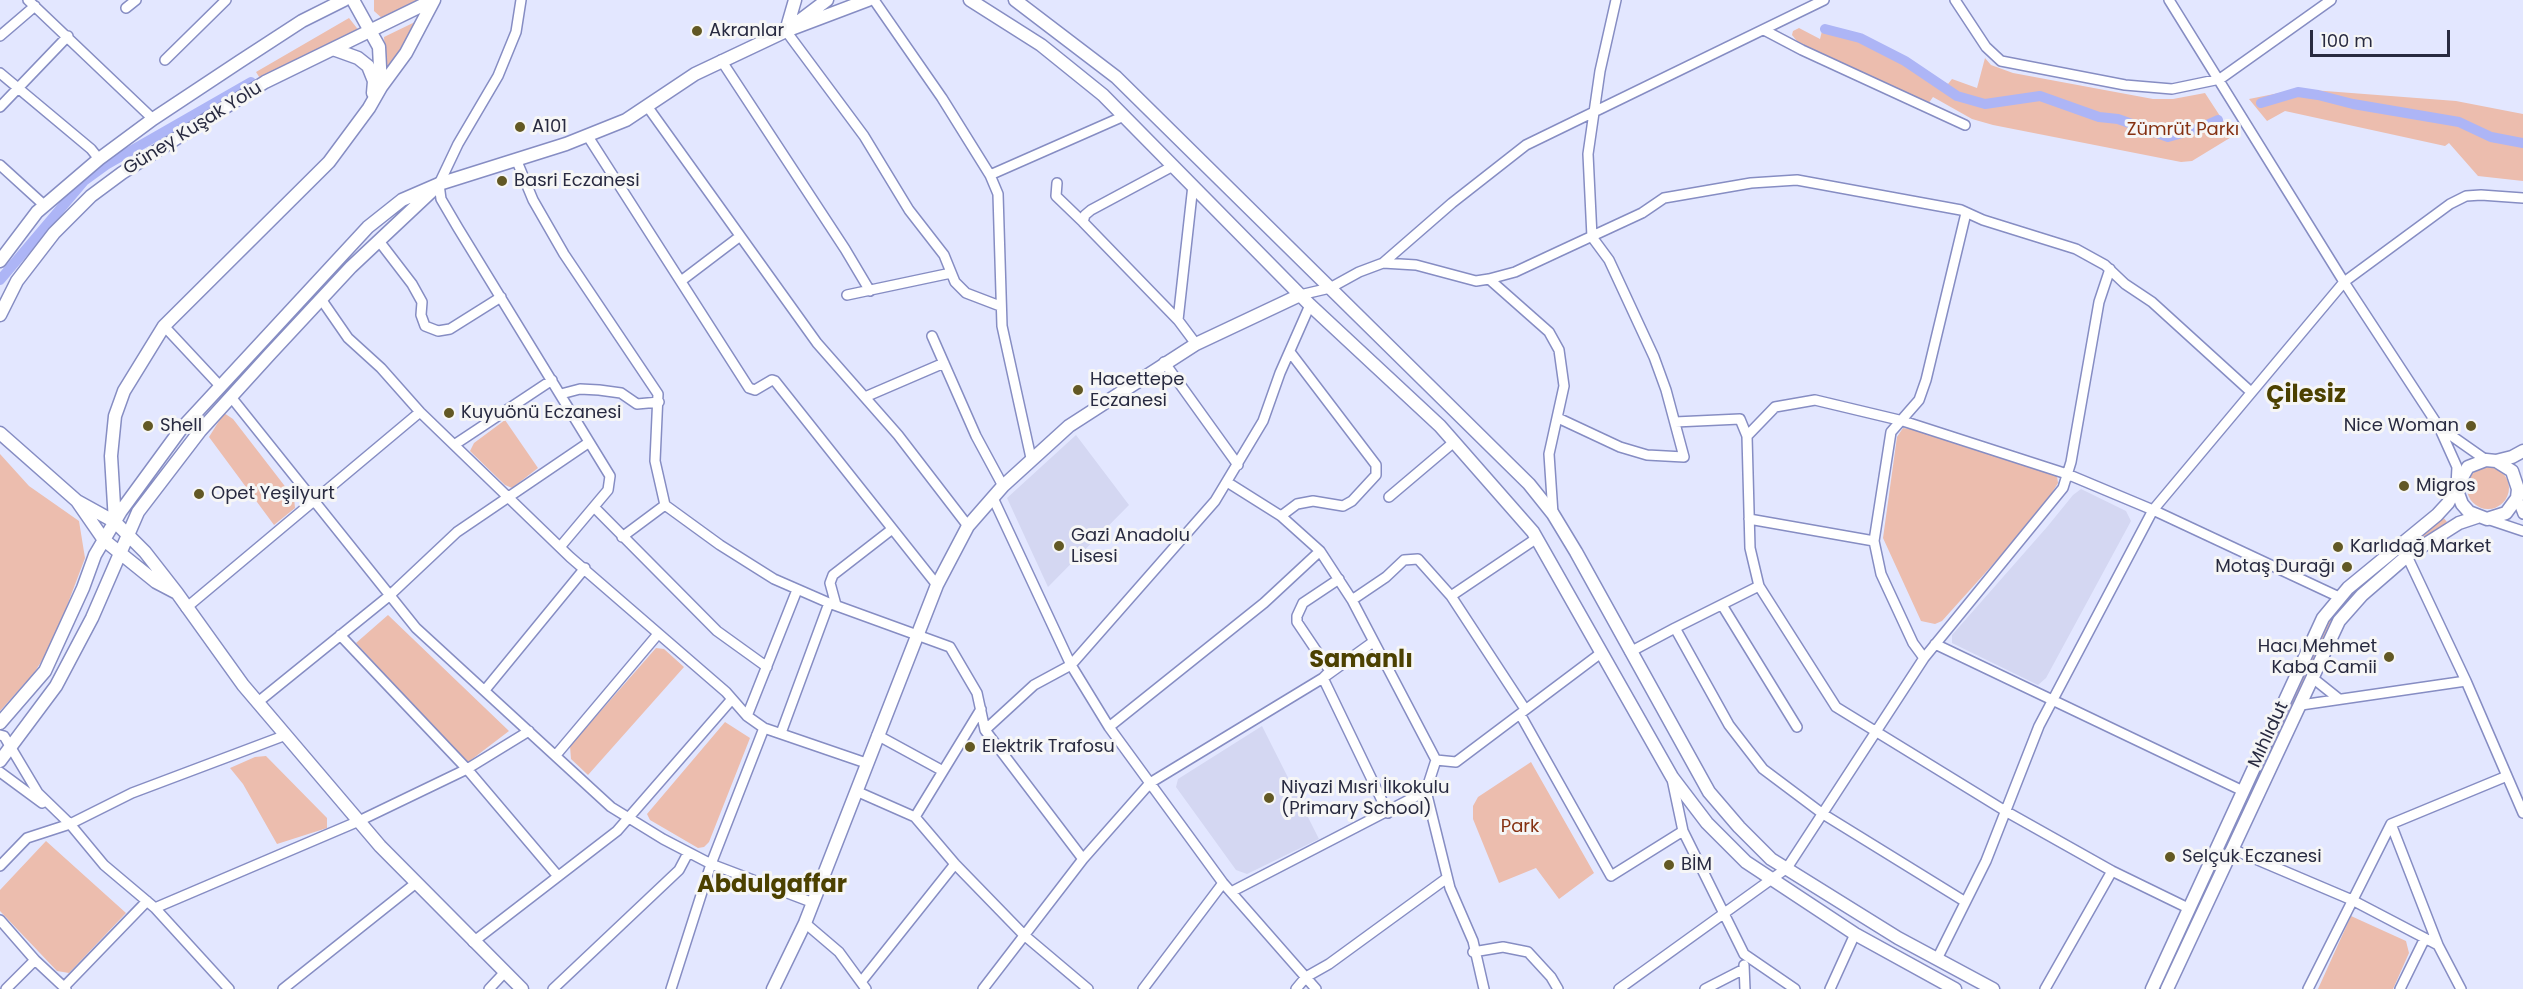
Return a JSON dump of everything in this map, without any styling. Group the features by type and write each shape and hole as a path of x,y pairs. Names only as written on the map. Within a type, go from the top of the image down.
{"main road":[{"path":"302,21 323,0"},
{"name":"Güney Kuşak Yolu","path":"0,261 44,205 99,159 153,119 302,21 344,0"},
{"path":"353,0 379,48 381,87"},
{"path":"115,522 111,456 115,416 137,367 164,326 329,162 406,53 434,0"},
{"name":"Güney Kuşak Yolu","path":"0,315 17,281 54,233 91,196 122,172 244,95 434,0"},
{"path":"786,31 795,0"},
{"path":"786,31 827,0"},
{"path":"0,723 45,671 83,588 95,555 115,522 181,429 368,227 402,200 439,184 626,120 694,74 721,60 786,31 868,0"},
{"path":"970,0 1041,45 1103,95 1310,305 1454,442 1536,538 1672,777 1707,823 1746,862 1770,880 1855,934 1955,989"},
{"path":"1015,0 1116,77 1483,437 1552,513 1709,792 1771,859 1898,938 1938,957 1993,989"},
{"path":"333,49 358,58 368,66 374,81 369,108"},
{"path":"0,761 56,686 92,618 138,512 200,431 231,397 321,299 439,184"},
{"path":"773,989 805,923 811,902 937,585 968,526 1031,458 1069,426 1164,362 1196,344 1300,295"},
{"path":"1,435 77,501 115,522 128,534 177,593 258,702 359,821 504,974 522,989"},
{"path":"2491,460 2511,471 2519,488 2506,513 2482,518 2462,504 2456,488 2468,467 2491,460 2512,457 2523,451"},
{"name":"Mıhlıdut","path":"2152,989 2323,618 2339,597 2437,515 2448,503 2456,488"},
{"path":"77,501 104,540 156,582 177,593"},
{"name":"Mıhlıdut","path":"2167,989 2314,679 2339,621 2362,595 2407,556 2459,523 2482,518"}],"street":[{"path":"126,8 136,0"},
{"path":"165,60 226,0"},
{"path":"521,0 516,32 498,76 439,184 441,199 561,394 611,481 608,490 560,548"},
{"path":"874,0 942,98 990,175 1000,203 1000,306 1005,351 1031,458"},
{"path":"1558,418 1620,447 1647,455 1684,457 1666,390 1623,286 1609,260 1592,237 1588,154 1600,71 1616,0"},
{"path":"1300,295 1329,288 1359,272 1383,263 1452,203 1526,145 1824,0"},
{"path":"1955,0 1986,47 2001,61 2150,89 2172,89 2220,79 2331,0"},
{"path":"2169,0 2344,282 2439,427 2457,467 2456,488"},
{"path":"0,36 32,3 153,119"},
{"path":"1764,30 1802,50 1965,125"},
{"path":"786,31 864,136 909,210 944,255 955,282 966,293 1000,306"},
{"path":"0,107 68,36"},
{"path":"721,60 870,291"},
{"path":"0,72 17,89 91,149 99,159"},
{"path":"647,106 817,343 921,463 968,526"},
{"path":"990,175 1124,116"},
{"path":"587,135 749,388 755,390 772,380 775,381 891,530 937,585"},
{"path":"516,159 533,200 564,255 653,383 659,402 655,461 665,505 720,545 797,590 941,642 956,653 976,693 985,730 1083,859"},
{"path":"0,165 44,205"},
{"path":"1083,222 1085,214 1091,210 1173,166"},
{"path":"1383,263 1416,265 1476,281 1489,279 1515,272 1592,237 1642,213 1664,198 1751,183 1797,180 1966,213 2076,249 2110,269 2125,284 2152,302 2251,392"},
{"path":"1057,183 1056,196 1178,320 1196,344"},
{"path":"1178,320 1193,185"},
{"path":"1938,957 2007,812 2039,726 2153,510 2344,282 2450,204 2466,196 2523,198"},
{"path":"1924,658 1913,643 1881,574 1874,541 1892,432 1903,422 1919,400 1926,380 1966,213"},
{"path":"681,281 739,237"},
{"path":"379,241 412,284 422,302 421,315 425,326 438,331 450,329 501,297"},
{"path":"1619,989 1787,868 1924,658 2063,488 2099,302 2110,269"},
{"path":"847,294 951,273"},
{"path":"1489,279 1549,332 1559,350 1564,386 1549,454 1552,513"},
{"path":"321,299 348,338 381,368 420,412 560,548 732,699 747,716 764,728 866,763"},
{"path":"985,730 1034,685 1071,665 1206,513 1238,465 1263,421 1310,305"},
{"path":"164,326 221,387"},
{"path":"932,336 976,436 1003,486"},
{"path":"1281,516 1297,504 1313,501 1343,506 1353,501 1376,475 1372,460 1290,352"},
{"path":"1164,362 1238,465"},
{"path":"865,397 944,363"},
{"path":"454,445 552,380"},
{"path":"561,394 580,389 599,390 621,393 637,404 659,402"},
{"path":"231,397 416,628 611,807 688,853 711,864 811,902"},
{"path":"1746,436 1775,407 1815,400 1903,422 2067,474 2153,510 2339,597"},
{"path":"186,608 420,412"},
{"path":"1675,422 1740,419 1746,436 1750,548 1759,586 1836,707 2007,812 2112,870 2188,908"},
{"path":"2439,427 2491,460"},
{"path":"1389,497 1454,442"},
{"path":"258,702 389,596 458,532 588,443"},
{"path":"1227,482 1281,516 1320,551 1352,600 1436,760 1426,791 1447,878 1473,941 1473,952 1484,989"},
{"path":"2519,488 2523,514"},
{"path":"993,498 1071,665 1109,727 1223,883 1316,989"},
{"path":"622,537 665,505"},
{"path":"594,507 726,639 767,667"},
{"path":"2482,518 2523,531"},
{"path":"1749,519 1874,541"},
{"path":"781,733 832,604 830,583 833,575 891,530"},
{"path":"1451,596 1536,538"},
{"path":"1109,727 1256,609 1320,551"},
{"path":"2407,556 2466,681 2523,813"},
{"path":"1352,600 1386,577 1404,560 1413,557 1424,564 1451,596 1522,712 1611,876 1683,831"},
{"path":"485,690 585,568"},
{"path":"1339,579 1303,603 1296,616 1297,622 1326,674 1388,813"},
{"path":"1630,652 1759,586"},
{"path":"747,716 797,590"},
{"path":"1722,604 1797,727"},
{"path":"1675,628 1729,725 1763,769 1823,814 1964,901"},
{"path":"556,755 658,634"},
{"path":"340,635 467,769 557,875"},
{"path":"983,989 1083,859 1150,783 1326,674 1373,642"},
{"path":"1935,644 2243,791"},
{"path":"1436,760 1456,762 1601,653"},
{"path":"2314,679 2339,699"},
{"path":"2301,705 2466,681"},
{"path":"473,942 629,819 732,699"},
{"path":"915,817 981,709"},
{"path":"671,989 711,864 764,728"},
{"path":"155,908 359,821 467,769 529,730"},
{"path":"0,735 4,736 38,793 70,824 104,865 155,908 229,989"},
{"path":"0,866 27,838 70,824 132,793 286,735"},
{"path":"877,735 944,771"},
{"path":"0,772 70,824"},
{"path":"2308,989 2391,824 2507,776"},
{"path":"1672,777 1683,831 1722,914 1744,954 1796,989"},
{"path":"856,790 915,817 955,864 1024,935 1088,989"},
{"path":"1231,892 1388,813 1426,791"},
{"path":"2391,824 2438,945 2461,989"},
{"path":"2232,849 2352,900 2438,945"},
{"path":"553,989 679,870 688,853"},
{"path":"805,923 839,952 863,986 955,864"},
{"path":"2045,989 2112,870"},
{"path":"1296,989 1306,977 1329,964 1447,878"},
{"path":"283,989 416,883"},
{"path":"1143,989 1223,883"},
{"path":"0,920 35,960 65,988 147,902"},
{"path":"1830,989 1855,934"},
{"path":"2400,989 2425,938"},
{"path":"1473,952 1503,947 1528,952 1551,977 1558,989"},
{"path":"1744,954 1745,989"},
{"path":"6,989 35,960"},
{"path":"1705,989 1744,969"},
{"path":"489,989 504,974"}],"shaded area":[{"name":"Gazi Anadolu Lisesi","path":"1076,435 1129,505 1048,587 1007,498"},
{"path":"2081,489 2126,511 2131,521 2046,678 2038,685 1952,643 1952,635 2073,495"},
{"path":"1262,726 1319,839 1247,874 1236,870 1176,787 1178,779"}],"green space":[{"path":"374,0 426,0 384,20 374,11"},
{"path":"349,18 360,32 263,83 256,72"},
{"path":"417,21 409,40 386,72 384,37"},
{"name":"Zümrüt Parkı","path":"1823,27 1858,35 1948,84 1952,79 1977,88 1985,58 1991,65 2013,73 2153,99 2173,99 2205,93 2233,136 2192,161 2181,162 1993,125 1972,119 1933,97 1928,104 1817,52 1797,41 1792,35 1793,31 1799,28 1820,39"},
{"path":"2299,89 2456,101 2523,114 2523,181 2478,176 2449,143 2445,146 2285,111 2267,121 2249,99"},
{"path":"224,413 233,419 294,498 295,508 274,525 209,437"},
{"path":"505,420 538,468 512,488 505,485 470,451 474,443"},
{"path":"1903,428 1918,430 2057,476 2058,483 2040,512 1942,621 1935,624 1921,621 1883,538 1897,437"},
{"path":"0,454 29,486 79,521 85,558 53,643 34,673 0,711"},
{"path":"2488,467 2503,473 2509,488 2503,503 2488,509 2473,503 2467,488 2473,473"},
{"path":"2443,517 2447,522 2363,586 2340,612 2161,989 2155,989 2326,626 2350,592"},
{"path":"388,615 509,731 467,763 356,643"},
{"path":"656,648 664,649 684,667 588,775 571,759 570,746"},
{"path":"725,722 750,738 709,842 704,847 698,848 650,820 647,814"},
{"path":"266,756 327,818 327,828 277,844 243,784 230,768 255,757"},
{"name":"Park","path":"1531,762 1594,873 1559,899 1536,868 1499,883 1473,819 1473,806 1478,797"},
{"path":"46,841 126,913 69,973 57,971 0,911 0,890"},
{"path":"2351,916 2406,941 2409,953 2393,989 2318,989"}],"waterway":[{"path":"1825,29 1860,38 1905,61 1957,96 1985,104 2040,96 2099,117 2118,119 2168,137 2218,120"},
{"path":"0,280 84,181 106,165 251,82"},
{"path":"2261,103 2298,92 2318,95 2353,104 2459,122 2491,137 2523,143"}],"place":[{"name":"Akranlar","path":"697,31"},
{"name":"A101","path":"520,127"},
{"name":"Basri Eczanesi","path":"502,181"},
{"name":"Hacettepe Eczanesi","path":"1078,390"},
{"name":"Kuyuönü Eczanesi","path":"449,413"},
{"name":"Shell","path":"148,426"},
{"name":"Nice Woman","path":"2471,426"},
{"name":"Migros","path":"2404,486"},
{"name":"Opet Yeşilyurt","path":"199,494"},
{"name":"Gazi Anadolu Lisesi","path":"1059,546"},
{"name":"Karlıdağ Market","path":"2338,547"},
{"name":"Motaş Durağı","path":"2347,567"},
{"name":"Hacı Mehmet Kaba Camii","path":"2389,657"},
{"name":"Elektrik Trafosu","path":"970,747"},
{"name":"Niyazi Mısri İlkokulu (Primary School)","path":"1269,798"},
{"name":"Selçuk Eczanesi","path":"2170,857"},
{"name":"BİM","path":"1669,865"}],"district":[{"name":"Çilesiz","path":"2306,396"},
{"name":"Samanlı","path":"1361,661"},
{"name":"Abdulgaffar","path":"772,886"}]}
